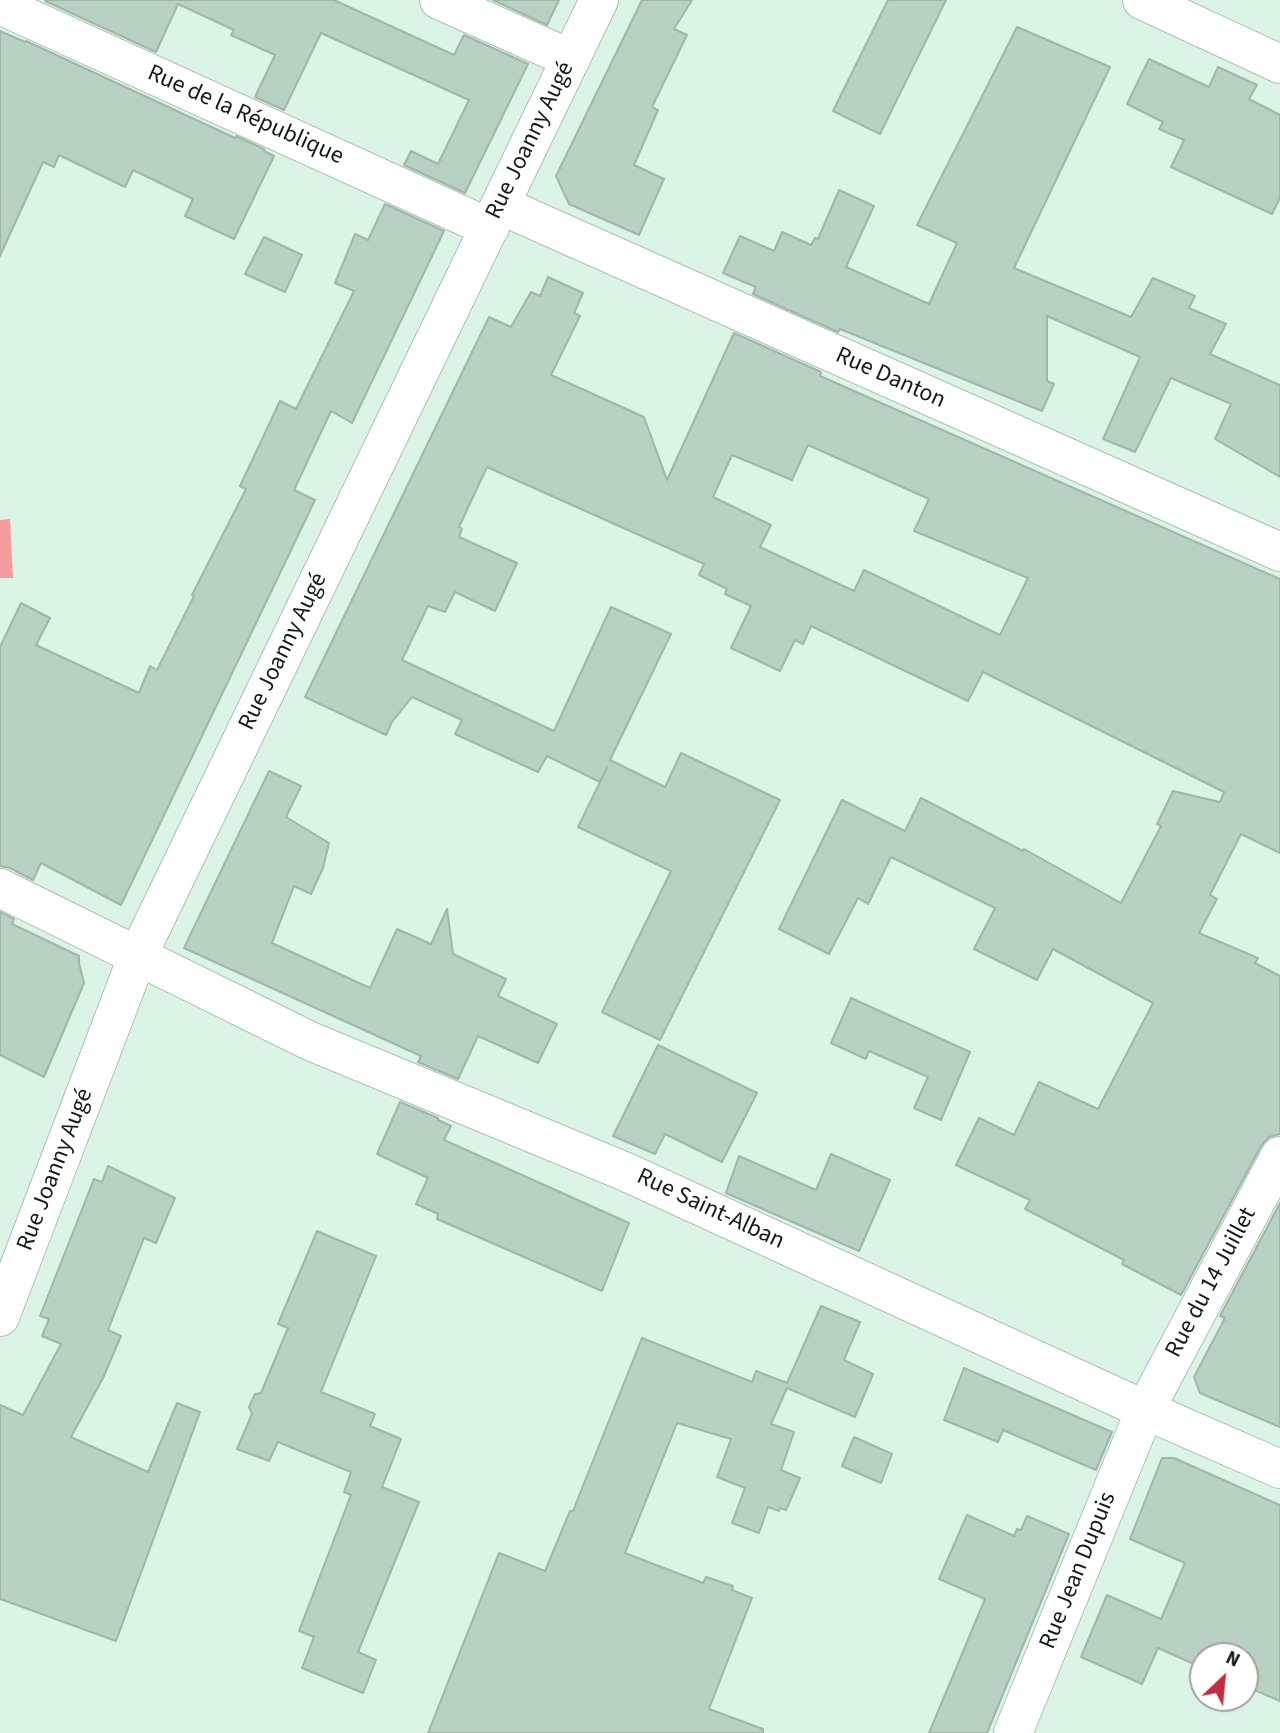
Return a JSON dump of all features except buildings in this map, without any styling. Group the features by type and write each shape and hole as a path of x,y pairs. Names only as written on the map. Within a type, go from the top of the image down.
{"street":[{"path":"439,0 571,59"},
{"name":"Rue Joanny Augé","path":"0,1317 138,955 599,0"},
{"path":"1142,0 1280,64"},
{"name":"Rue de la République","path":"0,5 495,217"},
{"name":"Rue Danton","path":"495,217 1280,552"},
{"name":"Rue Saint-Alban","path":"0,888 310,1041 626,1172 1144,1410 1280,1469"},
{"name":"Rue du 14 Juillet","path":"1144,1410 1280,1156"},
{"name":"Rue Jean Dupuis","path":"1013,1733 1144,1410"}],"shaded area":[{"path":"10,519 13,578 0,578 0,520"}]}
